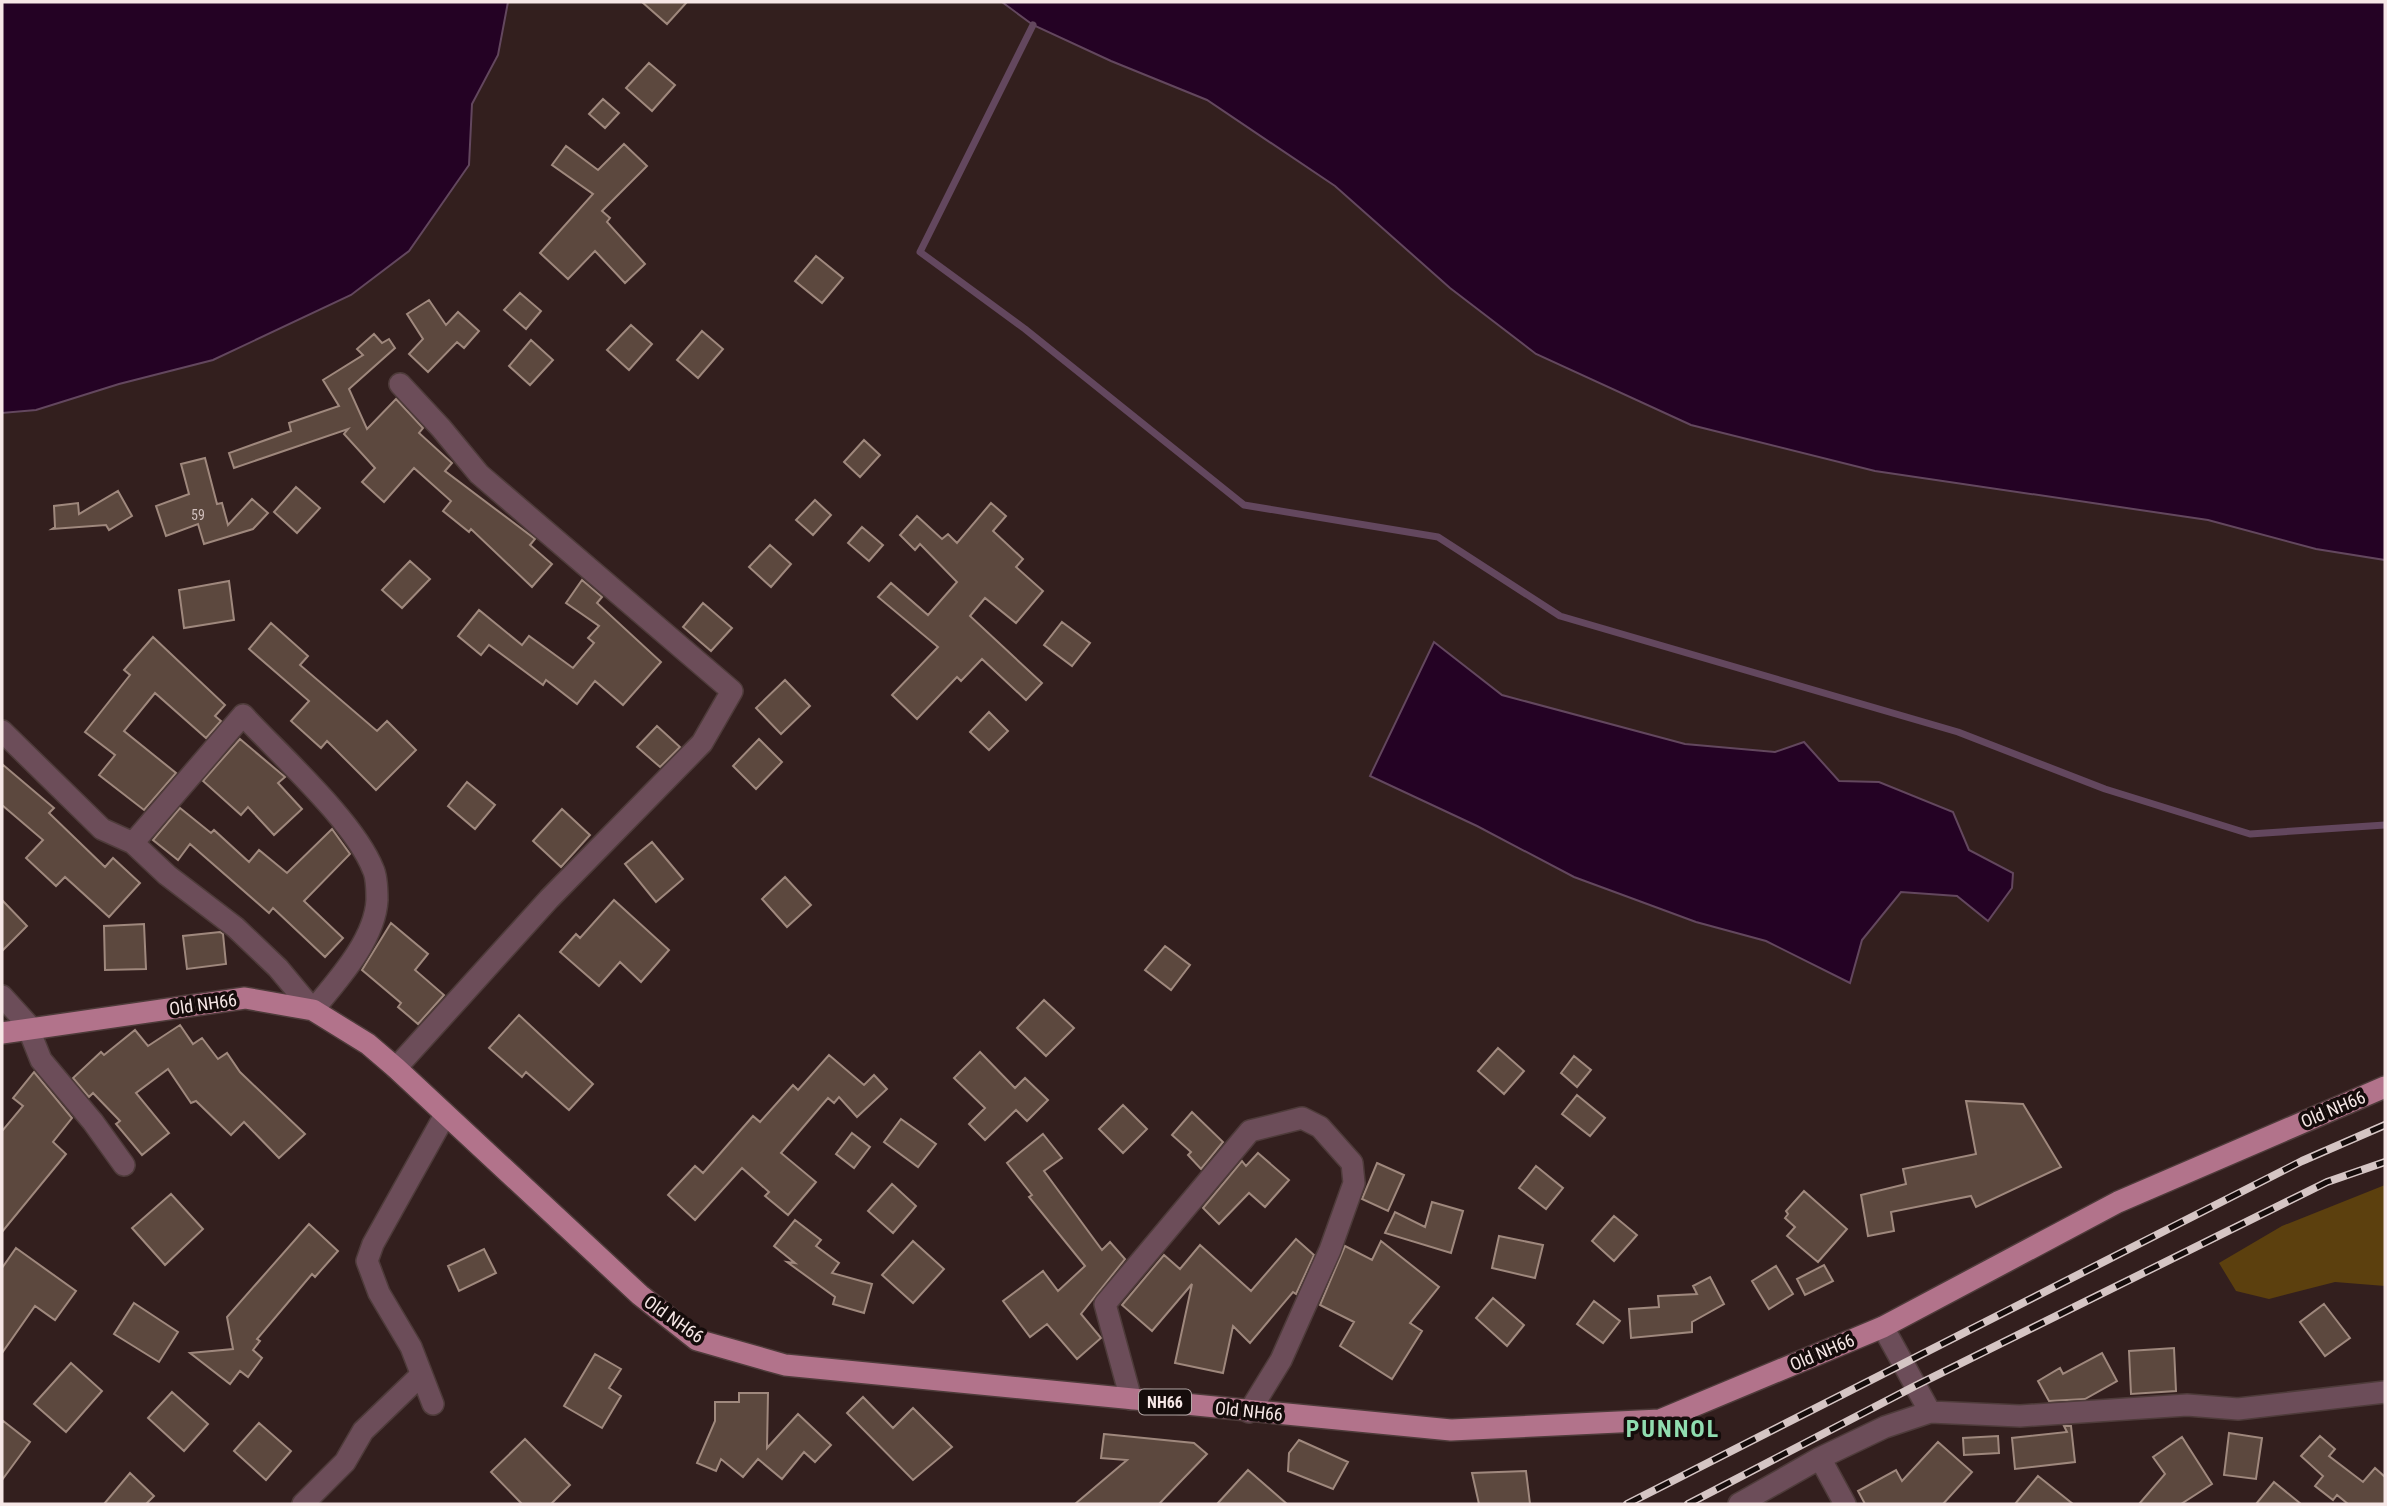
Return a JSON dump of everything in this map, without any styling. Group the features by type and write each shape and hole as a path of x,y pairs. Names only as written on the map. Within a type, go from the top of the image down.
{"main road":[{"name":"Old NH66","path":"2,1033 245,998 313,1010 368,1044 396,1068 640,1295 697,1340 785,1365 1451,1430 1660,1420 1884,1327 2118,1202 2385,1087"}],"street":[{"path":"396,1068 549,899 702,743 732,691 479,474 442,428 400,384"},
{"path":"2,731 102,829 133,843 167,875 235,926 278,968 313,1010 340,977 367,933 377,902 375,871 358,839 243,715 133,843"},
{"path":"2,996 30,1029 41,1060 93,1122 124,1165"},
{"path":"433,1404 411,1348 379,1293 367,1261 373,1244 445,1115"},
{"path":"1131,1399 1105,1304 1250,1131 1302,1118 1320,1127 1352,1163 1354,1183 1330,1250 1281,1360 1249,1412"},
{"path":"1884,1327 1930,1412"},
{"path":"303,1504 345,1462 363,1431 421,1375"},
{"path":"1739,1504 1820,1458 1885,1427 1930,1412 2020,1416 2187,1405 2238,1409 2385,1392"},
{"path":"1820,1458 1845,1504"}],"shaded area":[{"path":"2,2 508,2 498,55 472,104 469,165 409,251 351,295 213,360 119,384 36,410 2,413"},
{"path":"1002,2 2385,2 2385,560 2316,549 2208,520 1875,471 1691,425 1536,354 1450,288 1335,186 1207,100 1111,61 1033,25"},
{"path":"1434,642 1502,695 1685,744 1775,752 1804,742 1839,781 1879,782 1953,812 1969,850 2013,873 2012,888 1988,921 1957,896 1901,892 1862,940 1850,983 1766,941 1696,922 1574,877 1477,826 1370,776"},
{"path":"2385,1185 2385,1286 2335,1282 2269,1299 2236,1291 2219,1263 2282,1226"}],"building":[{"path":"642,2 687,2 667,24"},
{"path":"649,63 675,85 652,111 626,88"},
{"path":"603,99 619,113 605,128 589,114"},
{"path":"624,144 647,166 602,211 610,218 607,222 645,264 625,283 595,251 568,279 540,253 593,194 552,165 566,146 598,170"},
{"path":"816,256 843,278 822,303 795,281"},
{"path":"520,293 541,311 526,329 504,310"},
{"path":"429,300 446,325 458,312 479,331 464,348 457,342 428,372 409,354 423,339 407,314"},
{"path":"631,325 652,344 629,370 607,350"},
{"path":"702,331 723,349 698,378 677,360"},
{"path":"374,334 382,343 389,339 395,348 349,389 367,429 396,399 423,428 419,433 452,463 445,471 535,539 530,545 552,564 532,587 471,529 469,532 443,511 451,501 414,468 384,502 362,482 375,468 344,434 348,429 234,468 229,453 291,431 289,423 339,406 323,380 363,355 357,349"},
{"path":"531,340 553,360 530,385 509,366"},
{"path":"864,440 880,455 860,477 844,462"},
{"path":"205,458 217,504 222,503 228,525 252,499 268,513 253,529 204,544 198,524 166,536 156,506 189,494 181,464"},
{"path":"296,487 320,508 297,533 274,512"},
{"path":"118,491 132,516 109,530 106,525 52,529 55,527 54,506 78,503 79,514"},
{"path":"815,500 831,515 813,535 796,520"},
{"path":"991,503 1006,516 993,531 1023,559 1016,567 1043,591 1016,623 985,598 970,616 1042,683 1026,700 982,659 961,681 957,677 917,719 892,695 938,647 878,597 891,583 928,615 957,582 920,544 915,550 900,535 917,516 942,539 948,534 957,543"},
{"path":"862,527 883,545 869,561 848,543"},
{"path":"770,545 791,564 771,587 749,567"},
{"path":"410,561 430,579 402,608 382,590"},
{"path":"582,580 602,597 597,603 661,662 623,705 595,681 577,704 546,680 543,685 489,645 481,655 458,636 479,610 522,645 529,636 573,668 594,643 588,638 599,626 566,603"},
{"path":"229,581 234,620 184,628 179,590"},
{"path":"703,603 732,628 711,651 683,627"},
{"path":"1062,622 1090,643 1072,666 1044,645"},
{"path":"271,623 308,656 300,665 377,731 387,721 416,750 376,790 327,741 321,748 291,721 309,701 249,649"},
{"path":"153,637 225,705 215,716 221,721 206,738 155,693 124,731 176,773 144,810 99,775 115,755 85,732 130,675 124,670"},
{"path":"785,680 810,706 781,734 756,708"},
{"path":"989,712 1008,731 989,750 970,732"},
{"path":"657,726 680,747 660,767 637,747"},
{"path":"240,739 285,777 278,783 302,809 274,835 248,807 241,815 203,781"},
{"path":"759,739 782,762 756,789 733,766"},
{"path":"2,764 54,808 49,813 105,867 113,858 140,883 109,917 65,877 56,886 26,858 43,840 2,805"},
{"path":"467,782 495,805 475,829 448,806"},
{"path":"180,808 211,833 214,830 249,862 259,850 287,873 332,829 350,854 304,901 343,938 325,957 273,908 269,913 190,844 178,860 153,840"},
{"path":"562,809 590,835 561,867 533,841"},
{"path":"652,842 683,879 656,902 625,864"},
{"path":"785,877 811,905 787,927 762,899"},
{"path":"2,900 27,926 2,951"},
{"path":"614,900 669,950 641,982 620,962 599,986 560,952 576,934 580,938"},
{"path":"391,923 428,954 415,970 444,995 418,1024 398,1007 401,1003 362,970"},
{"path":"144,924 146,969 105,970 104,926"},
{"path":"220,932 223,934 226,964 187,969 183,936"},
{"path":"1165,946 1190,965 1171,990 1145,970"},
{"path":"1044,1000 1074,1028 1046,1056 1017,1028"},
{"path":"519,1015 593,1084 569,1110 526,1072 522,1077 489,1048"},
{"path":"180,1025 193,1044 202,1038 218,1059 227,1053 240,1072 305,1134 279,1158 244,1122 231,1135 196,1101 191,1103 168,1069 136,1093 169,1133 142,1155 116,1124 120,1121 93,1093 89,1097 73,1078 101,1052 104,1055 135,1030 148,1046"},
{"path":"1498,1048 1524,1071 1504,1094 1478,1071"},
{"path":"980,1052 1015,1088 1025,1078 1048,1100 1027,1121 1016,1110 985,1140 969,1124 985,1108 954,1078"},
{"path":"829,1055 864,1085 874,1075 887,1089 857,1117 839,1097 834,1103 828,1098 781,1153 816,1182 788,1215 765,1196 769,1192 742,1168 695,1220 668,1195 695,1166 703,1173 753,1116 760,1122 793,1085 798,1090"},
{"path":"1574,1056 1591,1070 1577,1087 1561,1073"},
{"path":"34,1072 72,1118 53,1142 66,1154 2,1232 2,1131 23,1106 13,1098"},
{"path":"1577,1095 1605,1118 1590,1136 1562,1114"},
{"path":"1966,1101 2023,1104 2061,1167 1976,1207 1971,1196 1891,1212 1894,1231 1868,1236 1861,1195 1906,1184 1903,1169 1976,1154"},
{"path":"1123,1105 1147,1129 1123,1153 1099,1129"},
{"path":"1192,1112 1223,1142 1201,1169 1188,1155 1191,1152 1172,1135"},
{"path":"901,1119 936,1144 918,1167 884,1142"},
{"path":"852,1133 870,1147 854,1168 836,1154"},
{"path":"1043,1134 1062,1158 1044,1171 1102,1250 1110,1242 1125,1259 1081,1314 1101,1338 1077,1359 1047,1324 1030,1337 1003,1301 1043,1271 1058,1291 1085,1266 1029,1197 1032,1195 1007,1163"},
{"path":"1258,1153 1289,1180 1265,1207 1249,1193 1219,1224 1203,1208 1242,1161 1246,1166"},
{"path":"1377,1163 1404,1175 1388,1211 1362,1199"},
{"path":"1536,1166 1563,1188 1546,1209 1519,1188"},
{"path":"892,1184 916,1206 893,1233 868,1211"},
{"path":"1804,1191 1847,1229 1818,1262 1787,1236 1795,1227 1785,1218 1788,1214 1786,1211"},
{"path":"171,1194 203,1229 165,1265 132,1228"},
{"path":"1432,1202 1463,1211 1451,1253 1385,1233 1395,1212 1425,1227"},
{"path":"1614,1216 1637,1235 1614,1261 1592,1241"},
{"path":"795,1220 821,1240 816,1246 839,1263 832,1273 872,1284 864,1313 833,1304 835,1297 787,1262 795,1263 774,1246"},
{"path":"309,1224 338,1251 315,1277 312,1274 257,1339 260,1341 253,1350 262,1358 248,1377 240,1371 230,1384 190,1353 233,1349 227,1317"},
{"path":"1499,1236 1543,1245 1535,1278 1492,1268"},
{"path":"1296,1239 1314,1255 1296,1294 1293,1292 1250,1343 1233,1326 1223,1373 1175,1363 1192,1284 1152,1331 1122,1305 1164,1255 1180,1269 1200,1245 1251,1291"},
{"path":"913,1241 944,1269 913,1303 882,1275"},
{"path":"1381,1241 1439,1287 1410,1323 1422,1331 1392,1379 1340,1346 1354,1322 1320,1305 1345,1246 1372,1260"},
{"path":"16,1248 76,1291 55,1320 35,1306 2,1353 2,1268"},
{"path":"484,1249 496,1273 459,1291 448,1266"},
{"path":"1824,1265 1833,1281 1805,1295 1797,1279"},
{"path":"1776,1266 1793,1294 1769,1309 1752,1281"},
{"path":"1710,1277 1724,1304 1692,1322 1692,1332 1631,1338 1629,1309 1659,1307 1658,1296 1697,1294 1693,1286"},
{"path":"1493,1298 1524,1325 1507,1346 1476,1318"},
{"path":"1594,1301 1620,1321 1603,1343 1577,1324"},
{"path":"134,1303 178,1332 159,1362 114,1334"},
{"path":"2324,1304 2350,1338 2325,1356 2300,1322"},
{"path":"2174,1348 2176,1391 2131,1394 2129,1351"},
{"path":"2102,1353 2117,1381 2085,1399 2049,1401 2038,1381 2060,1368 2063,1374"},
{"path":"595,1354 621,1369 609,1388 621,1396 602,1428 564,1406"},
{"path":"71,1363 102,1391 66,1432 34,1404"},
{"path":"172,1392 208,1424 184,1451 148,1418"},
{"path":"739,1393 768,1393 767,1448 798,1414 831,1445 815,1462 804,1452 782,1479 758,1459 743,1477 721,1459 716,1471 697,1463 715,1421 715,1402 739,1402"},
{"path":"863,1397 893,1428 913,1408 952,1447 913,1480 847,1413"},
{"path":"2,1420 30,1442 2,1480"},
{"path":"259,1423 291,1451 266,1480 234,1451"},
{"path":"2064,1426 2071,1426 2075,1462 2015,1469 2012,1438 2067,1432"},
{"path":"2229,1433 2262,1438 2256,1479 2224,1475"},
{"path":"1104,1434 1194,1443 1207,1454 1159,1504 1075,1504 1127,1460 1101,1458"},
{"path":"1998,1436 1999,1453 1964,1455 1963,1438"},
{"path":"2320,1436 2335,1449 2329,1456 2363,1482 2375,1468 2385,1477 2385,1504 2348,1504 2337,1495 2333,1500 2315,1486 2323,1476 2301,1456"},
{"path":"2182,1437 2212,1484 2181,1504 2139,1504 2165,1474 2153,1457"},
{"path":"525,1439 570,1485 551,1504 522,1504 491,1472"},
{"path":"1299,1440 1348,1462 1333,1489 1288,1471 1289,1453"},
{"path":"1938,1442 1972,1472 1943,1504 1865,1504 1858,1491 1896,1470 1902,1481"},
{"path":"1248,1470 1287,1504 1217,1504"},
{"path":"1526,1471 1530,1504 1479,1504 1472,1473"},
{"path":"130,1473 154,1496 146,1504 104,1504"},
{"path":"2038,1476 2073,1504 2015,1504"},
{"path":"2274,1482 2301,1504 2256,1504"}],"waterway":[{"path":"1033,25 920,252 1025,329 1244,505 1438,537 1560,616 1958,732 2105,789 2250,834 2385,825"}],"railway":[{"path":"1627,1504 2302,1161 2385,1125"},
{"path":"1688,1504 1915,1386 2327,1182 2385,1162"}],"district":[{"name":"PUNNOL","path":"1673,1429"}]}
